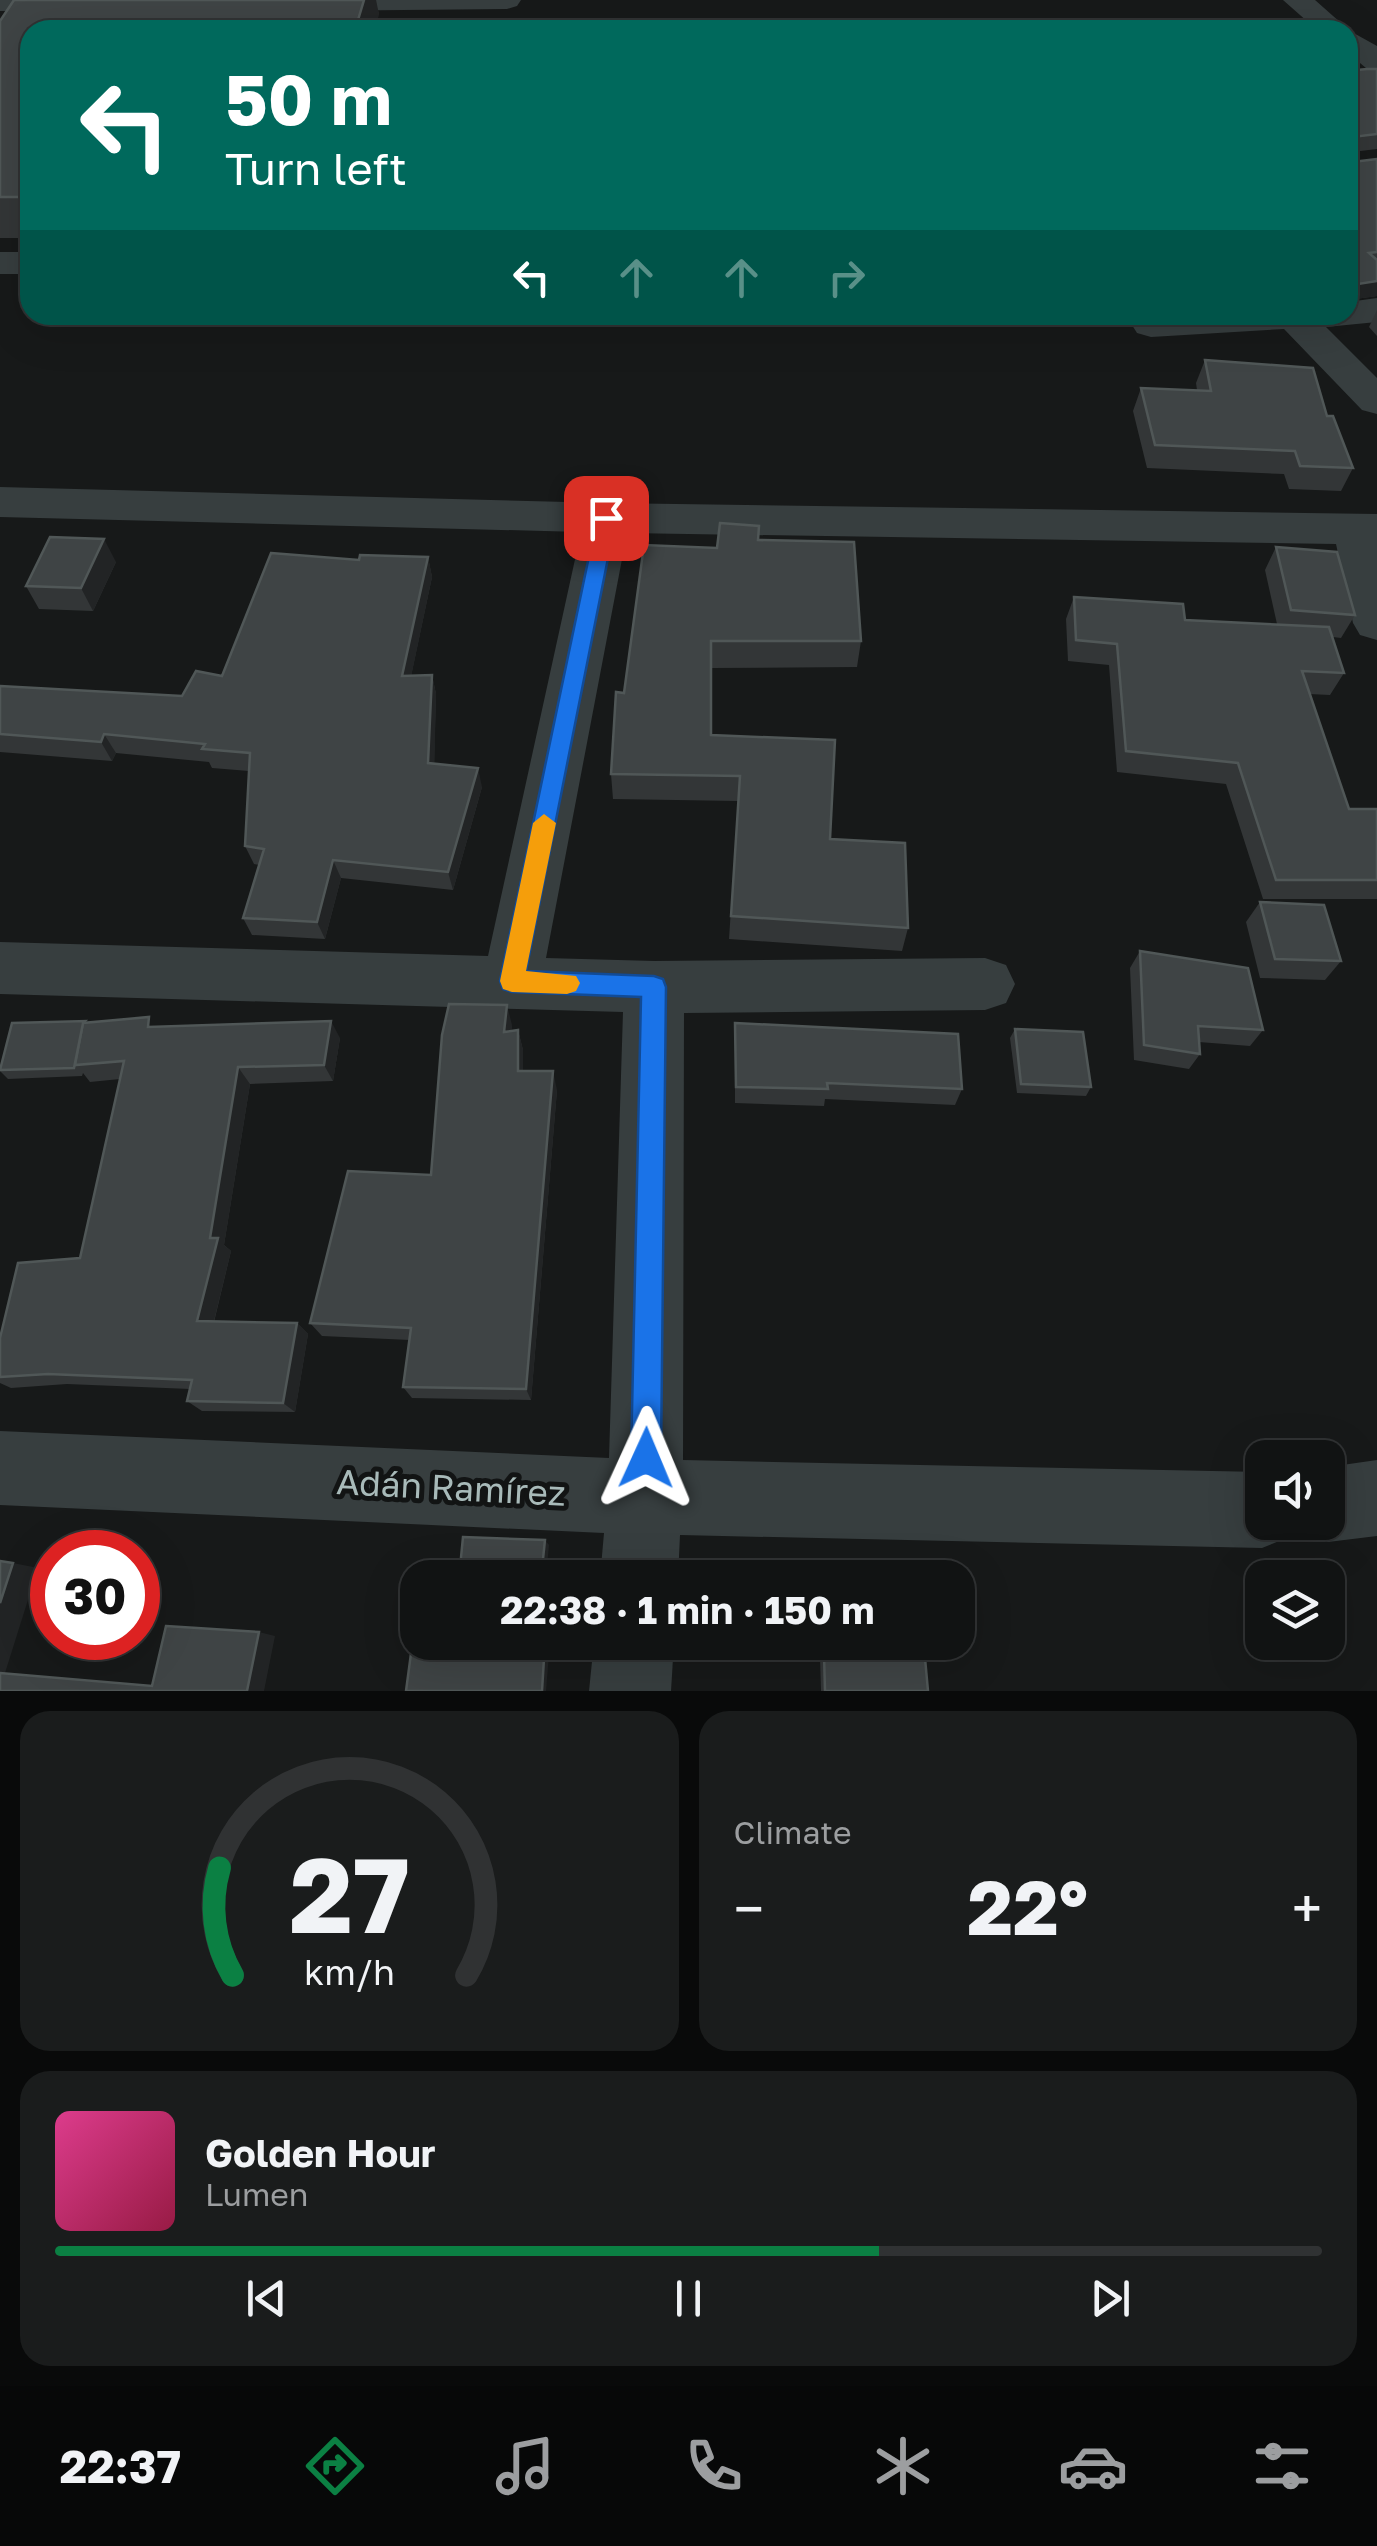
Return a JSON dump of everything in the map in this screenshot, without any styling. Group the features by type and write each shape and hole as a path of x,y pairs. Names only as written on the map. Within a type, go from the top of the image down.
{"street":[{"path":"1297,0 1323,20"},
{"path":"0,2 120,2"},
{"path":"279,2 504,10"},
{"path":"1316,325 1377,401"},
{"path":"0,502 606,518 1366,529 1377,622"},
{"path":"512,981 606,518"},
{"path":"0,968 654,987 985,984"},
{"path":"641,1560 646,1498 654,987"},
{"name":"Adán Ramírez","path":"0,1468 646,1498 1245,1510"},
{"path":"1345,1502 1377,1498"},
{"path":"630,1691 633,1660"}],"building":[{"path":"14,0 364,0 358,20 20,20 20,197 0,197 0,21"},
{"path":"1377,69 1377,134 1358,136 1358,70"},
{"path":"1377,159 1377,252 1369,253 1377,260 1377,281 1358,284 1358,161"},
{"path":"1205,360 1313,368 1327,416 1333,416 1353,468 1300,466 1295,451 1155,445 1141,388 1211,391"},
{"path":"720,523 759,526 758,540 854,542 861,641 711,641 711,735 835,740 830,839 905,843 908,928 731,916 740,776 611,774 616,692 624,693 644,545 717,548"},
{"path":"50,537 104,539 81,588 26,586"},
{"path":"1276,547 1337,552 1355,615 1291,610"},
{"path":"271,553 359,560 360,555 428,557 402,676 432,675 428,763 478,768 448,872 333,860 317,922 243,918 264,849 245,846 250,753 202,749 205,744 104,734 101,742 0,734 0,686 182,696 196,671 222,676"},
{"path":"1074,597 1183,604 1185,620 1329,627 1344,673 1302,671 1349,809 1377,809 1377,880 1276,880 1238,763 1126,751 1117,644 1076,640"},
{"path":"1260,902 1324,905 1341,961 1275,959"},
{"path":"1140,951 1248,968 1263,1030 1198,1026 1200,1054 1144,1045"},
{"path":"449,1004 507,1005 504,1032 518,1030 518,1071 553,1071 526,1389 403,1387 411,1328 310,1323 348,1171 431,1175 442,1035"},
{"path":"149,1017 148,1027 331,1021 324,1065 238,1067 210,1238 218,1238 197,1321 297,1323 283,1403 187,1401 192,1380 48,1374 0,1377 0,1338 18,1263 80,1258 124,1061 75,1065 83,1023"},
{"path":"85,1021 74,1068 0,1070 12,1023"},
{"path":"735,1023 958,1034 962,1089 827,1083 828,1089 736,1087"},
{"path":"1015,1029 1083,1032 1091,1087 1021,1084"},
{"path":"463,1537 545,1540 543,1560 461,1560"},
{"path":"0,1561 13,1563 0,1603"},
{"path":"166,1626 259,1632 247,1691 0,1691 0,1673 152,1686"},
{"path":"410,1660 544,1660 542,1691 406,1691"},
{"path":"824,1660 925,1660 928,1691 825,1691"}],"slow traffic":[{"path":"544,823 512,981 567,983"}],"route":[{"path":"606,518 512,981 654,987 646,1458"}]}
